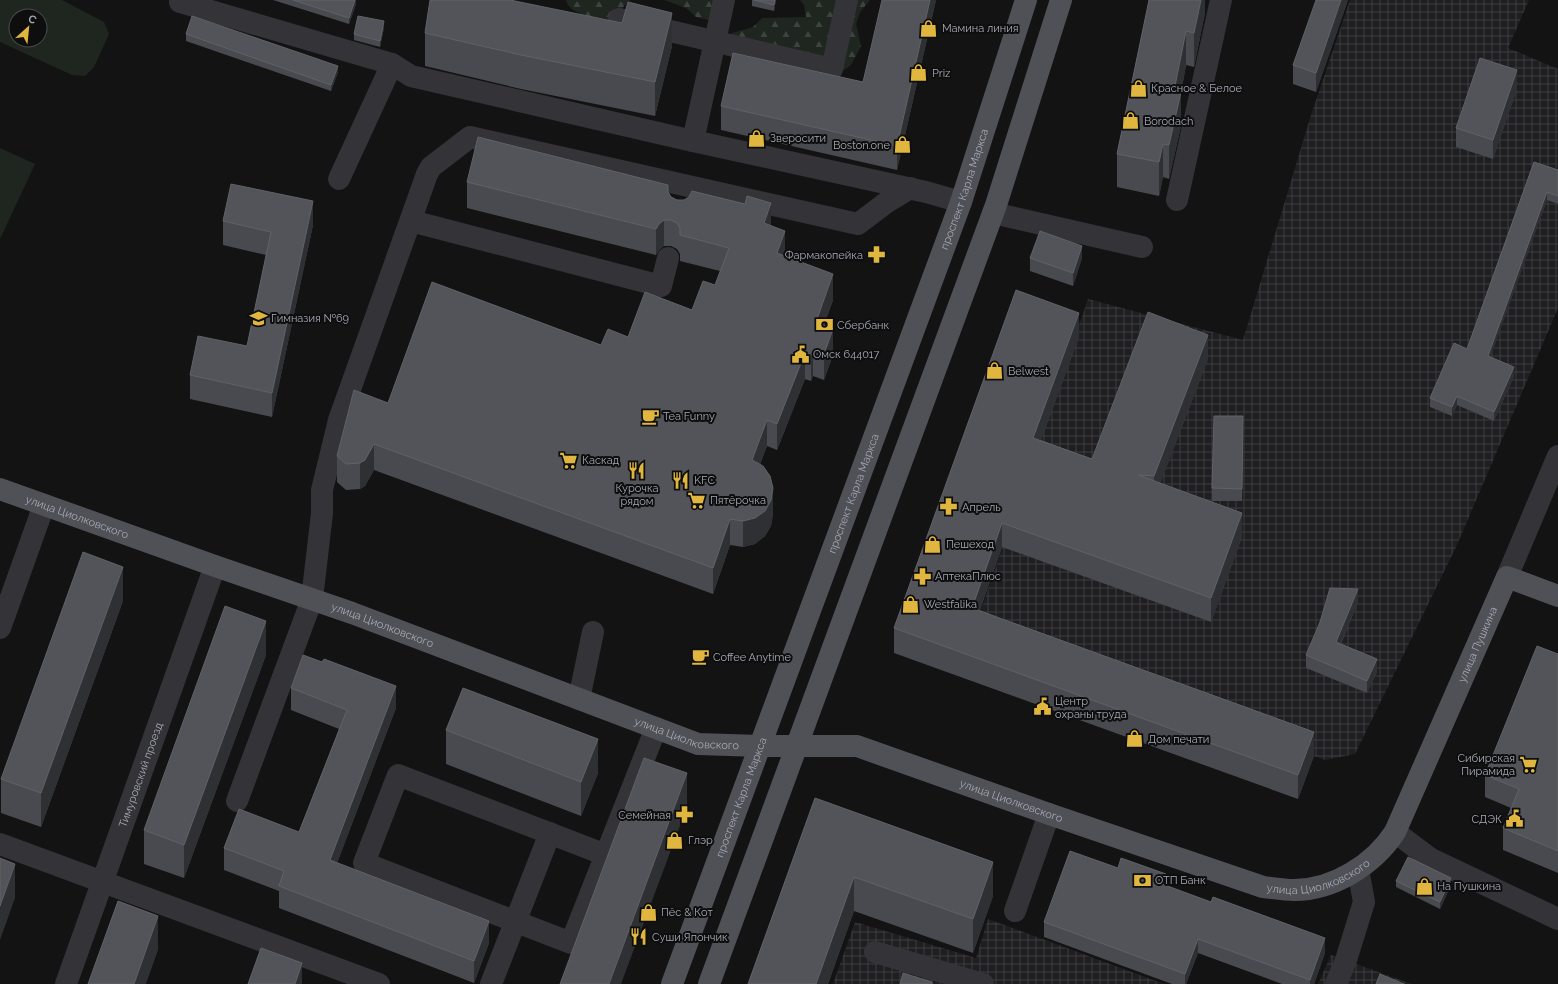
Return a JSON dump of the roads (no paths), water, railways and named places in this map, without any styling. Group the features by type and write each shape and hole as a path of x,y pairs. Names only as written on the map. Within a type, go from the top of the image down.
{"main road":[{"path":"709,984 993,213 1059,8 1025,3"},
{"name":"проспект Карла Маркса","path":"672,984 961,202 1025,3"},
{"name":"улица Циолковского","path":"0,489 312,599 698,744 760,746 858,746 1049,814 1263,887 1295,890 1328,884 1358,869 1380,852 1395,832"},
{"path":"1508,576 1558,596"},
{"name":"улица Пушкина","path":"1395,832 1508,576"}],"street":[{"path":"180,0 180,2 392,64 411,76 505,91 693,141 910,188 961,202"},
{"path":"693,141 724,0"},
{"path":"585,33 614,39 619,19 832,69 847,0"},
{"path":"1177,200 1221,0"},
{"path":"339,179 392,64"},
{"path":"237,801 312,599 322,513 322,490 339,420 410,221 431,167 470,137 858,224 886,202 910,188"},
{"path":"681,207 686,185"},
{"path":"993,213 1142,247"},
{"path":"410,221 661,286 668,258"},
{"name":"улица Пушкина","path":"1508,576 1558,456"},
{"path":"0,628 44,505"},
{"name":"Тимуровский проезд","path":"66,984 216,566"},
{"path":"579,699 593,632"},
{"path":"606,855 398,775 364,863 572,943 656,728"},
{"path":"1015,911 1049,814"},
{"path":"1395,832 1431,859 1558,919"},
{"path":"492,984 550,833"},
{"path":"0,844 379,984"},
{"path":"1336,984 1346,960 1364,902 1358,869"},
{"path":"875,952 983,984"}],"place":[{"name":"Мамина линия","path":"929,28"},
{"name":"Priz","path":"919,73"},
{"name":"Красное & Белое","path":"1138,88"},
{"name":"Borodach","path":"1131,121"},
{"name":"Зверосити","path":"757,138"},
{"name":"Boston.one","path":"903,145"},
{"name":"Фармакопейка","path":"876,255"},
{"name":"Гимназия №69","path":"258,318"},
{"name":"Сбербанк","path":"824,325"},
{"name":"Омск 644017","path":"800,354"},
{"name":"Belwest","path":"995,371"},
{"name":"Tea Funny","path":"650,416"},
{"name":"Каскад","path":"569,460"},
{"name":"Курочка рядом","path":"637,470"},
{"name":"KFC","path":"681,480"},
{"name":"Пятёрочка","path":"697,500"},
{"name":"Апрель","path":"949,507"},
{"name":"Пешеход","path":"933,544"},
{"name":"АптекаПлюс","path":"922,576"},
{"name":"Westfalika","path":"911,604"},
{"name":"Coffee Anytime","path":"700,657"},
{"name":"Центр охраны труда","path":"1042,707"},
{"name":"Дом печати","path":"1135,739"},
{"name":"Сибирская Пирамида","path":"1528,764"},
{"name":"Семейная","path":"684,815"},
{"name":"СДЭК","path":"1515,819"},
{"name":"Глэр","path":"675,840"},
{"name":"ОТП Банк","path":"1142,880"},
{"name":"На Пушкина","path":"1424,886"},
{"name":"Пёс & Кот","path":"648,912"},
{"name":"Суши Япончик","path":"639,937"}]}
